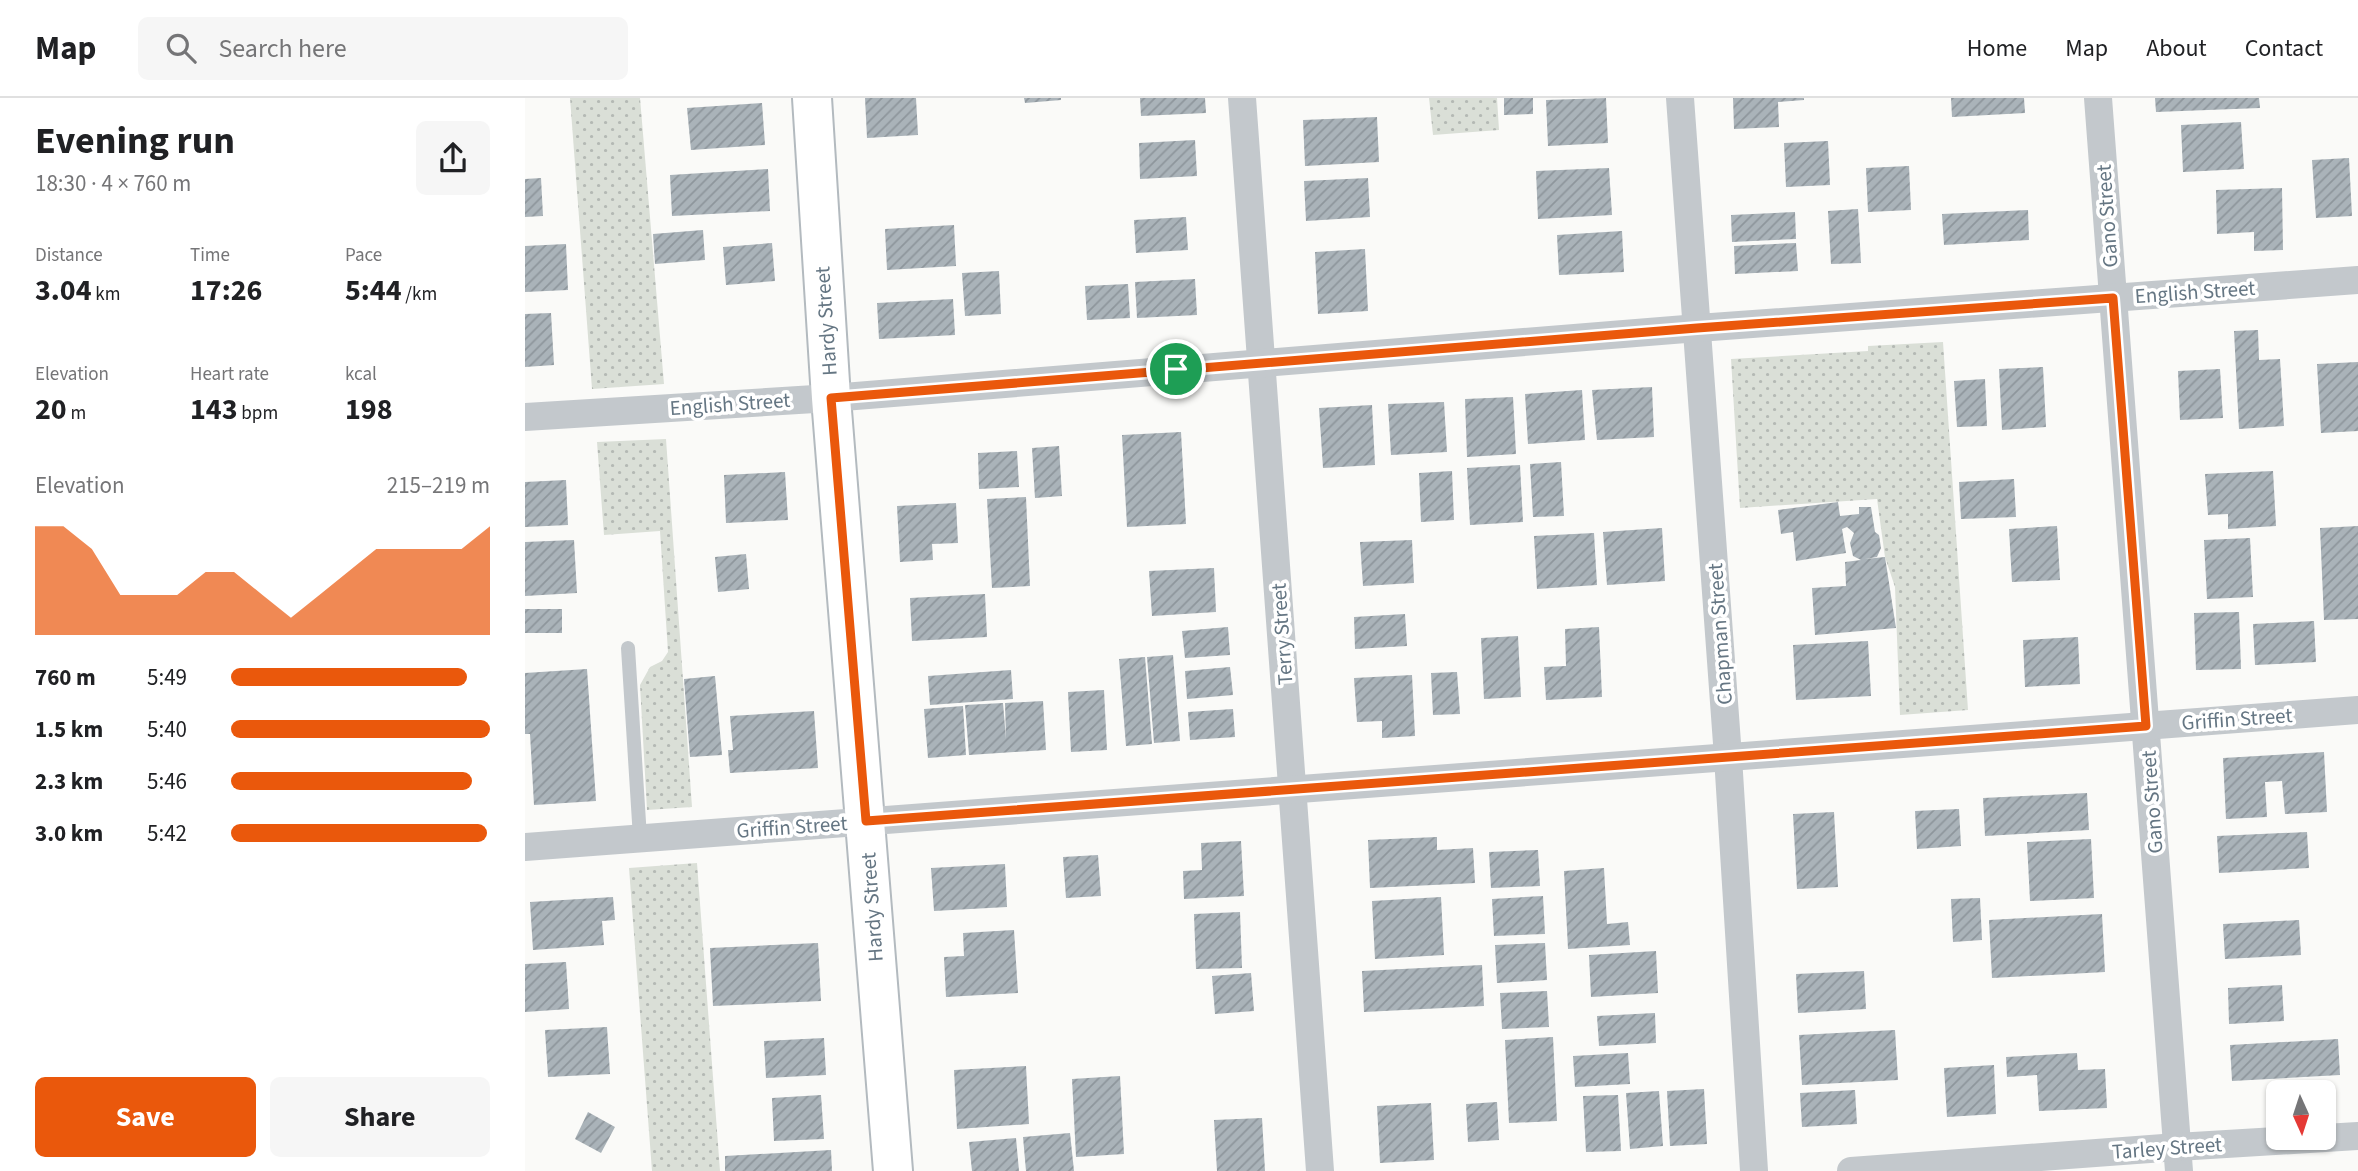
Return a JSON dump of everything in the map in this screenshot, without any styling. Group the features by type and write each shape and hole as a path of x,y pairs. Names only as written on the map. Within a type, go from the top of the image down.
{"main road":[{"name":"Hardy Street","path":"811,98 831,398 893,1171"}],"street":[{"name":"Terry Street","path":"1242,98 1320,1171"},
{"name":"Chapman Street","path":"1679,98 1728,757 1754,1171"},
{"name":"Gano Street","path":"2098,98 2178,1159"},
{"name":"English Street","path":"525,417 831,398 1697,328 2358,281"},
{"name":"Griffin Street","path":"525,847 2358,710"},
{"name":"Tarley Street","path":"1851,1171 2178,1159 2358,1136"}],"lane":[{"path":"628,648 640,838"}],"shaded area":[{"path":"570,98 640,98 664,384 592,389"},
{"path":"1429,98 1497,98 1499,130 1433,135"},
{"path":"1943,342 1968,710 1900,715 1895,587 1885,557 1877,499 1740,508 1731,359 1868,351 1868,346"},
{"path":"666,439 692,807 647,810 640,685 650,667 662,661 668,652 660,531 604,535 597,442"},
{"path":"697,863 720,1171 652,1171 629,868"}],"building":[{"path":"865,98 916,98 918,135 867,138"},
{"path":"1024,98 1061,98 1061,100 1025,103"},
{"path":"1140,98 1205,98 1206,113 1141,116"},
{"path":"1504,98 1533,98 1533,114 1504,115"},
{"path":"1606,98 1608,143 1548,146 1546,100"},
{"path":"1733,98 1804,100 1778,102 1779,127 1734,129"},
{"path":"1951,98 2024,98 2025,113 1952,117"},
{"path":"2155,98 2259,98 2260,108 2156,112"},
{"path":"762,103 765,145 691,150 687,108"},
{"path":"1377,117 1379,162 1305,166 1303,120"},
{"path":"2241,122 2244,169 2183,172 2181,125"},
{"path":"1195,140 1197,176 1140,179 1139,143"},
{"path":"1828,141 1830,185 1786,187 1784,143"},
{"path":"2349,158 2352,216 2316,218 2312,160"},
{"path":"1909,166 1911,210 1868,212 1866,168"},
{"path":"1609,168 1612,215 1538,219 1536,171"},
{"path":"768,169 770,211 672,216 670,175"},
{"path":"541,178 543,216 525,217 525,179"},
{"path":"1368,178 1370,217 1306,221 1304,181"},
{"path":"2282,188 2283,250 2254,251 2254,232 2217,234 2216,190"},
{"path":"1858,209 1861,263 1831,264 1828,211"},
{"path":"2028,210 2029,240 1944,245 1942,214"},
{"path":"1795,212 1796,239 1732,242 1731,215"},
{"path":"1186,217 1188,250 1136,253 1134,220"},
{"path":"954,225 956,266 887,270 885,229"},
{"path":"703,230 705,260 655,264 653,234"},
{"path":"1622,231 1624,272 1559,275 1557,235"},
{"path":"772,243 775,281 726,285 723,247"},
{"path":"1796,243 1798,271 1735,274 1734,246"},
{"path":"566,244 568,290 525,292 525,246"},
{"path":"1365,249 1368,311 1318,314 1315,252"},
{"path":"999,271 1001,314 965,316 962,273"},
{"path":"1195,279 1197,315 1137,318 1135,282"},
{"path":"1128,284 1130,318 1087,320 1085,286"},
{"path":"953,299 955,335 879,339 877,303"},
{"path":"551,313 554,365 525,367 525,314"},
{"path":"2258,330 2259,360 2280,359 2284,426 2239,429 2234,331"},
{"path":"2358,362 2358,431 2321,433 2317,364"},
{"path":"2043,367 2046,427 2002,430 1999,369"},
{"path":"2220,369 2223,418 2180,420 2178,371"},
{"path":"1985,379 1987,426 1957,427 1954,381"},
{"path":"1652,387 1654,437 1597,440 1592,390"},
{"path":"1582,390 1585,440 1528,444 1525,394"},
{"path":"1513,397 1516,454 1467,457 1465,399"},
{"path":"1444,402 1447,452 1391,455 1388,404"},
{"path":"1372,405 1375,465 1323,468 1319,408"},
{"path":"1181,432 1186,524 1127,527 1122,435"},
{"path":"1059,446 1062,496 1035,498 1032,448"},
{"path":"1017,451 1019,487 979,489 978,453"},
{"path":"1561,462 1564,516 1533,517 1530,464"},
{"path":"1520,465 1523,522 1470,525 1467,468"},
{"path":"1452,471 1454,520 1421,522 1419,473"},
{"path":"2273,471 2276,526 2228,529 2228,514 2208,515 2205,474"},
{"path":"785,472 788,520 726,523 724,475"},
{"path":"2014,479 2016,517 1961,519 1959,482"},
{"path":"566,480 568,525 525,527 525,482"},
{"path":"1026,497 1030,586 992,588 987,499"},
{"path":"1838,502 1840,516 1859,514 1859,507 1871,507 1881,548 1877,557 1865,559 1885,557 1896,628 1815,635 1812,588 1846,586 1845,562 1861,560 1853,556 1850,543 1854,533 1847,527 1842,529 1846,553 1796,561 1793,532 1781,534 1778,510"},
{"path":"956,503 958,543 932,544 933,560 900,562 897,506"},
{"path":"2057,526 2060,580 2012,582 2009,529"},
{"path":"2358,526 2358,619 2324,620 2320,528"},
{"path":"1662,528 1665,581 1607,585 1603,532"},
{"path":"1594,533 1597,585 1537,589 1534,536"},
{"path":"2250,538 2253,597 2207,599 2204,540"},
{"path":"574,540 577,593 525,596 525,542"},
{"path":"1412,540 1414,583 1363,586 1360,542"},
{"path":"746,554 749,589 718,592 715,557"},
{"path":"1214,568 1216,612 1152,616 1149,571"},
{"path":"985,594 987,637 912,641 910,598"},
{"path":"525,609 562,609 562,633 525,633"},
{"path":"2239,612 2241,669 2196,670 2194,613"},
{"path":"1405,614 1407,646 1355,649 1354,617"},
{"path":"2314,621 2316,662 2255,665 2253,624"},
{"path":"1228,627 1230,655 1185,658 1182,631"},
{"path":"1599,627 1602,697 1546,700 1544,667 1566,666 1565,629"},
{"path":"1518,636 1521,697 1484,699 1481,638"},
{"path":"2078,637 2080,684 2025,687 2023,640"},
{"path":"1868,641 1871,696 1796,700 1793,645"},
{"path":"1173,655 1180,741 1154,743 1147,657"},
{"path":"1145,657 1152,744 1126,746 1119,659"},
{"path":"1230,667 1233,695 1187,699 1185,671"},
{"path":"587,669 596,801 534,805 530,734 525,734 525,673"},
{"path":"1011,670 1013,699 930,705 928,676"},
{"path":"1457,672 1460,714 1433,715 1431,673"},
{"path":"1412,675 1415,736 1382,738 1382,721 1357,722 1354,678"},
{"path":"715,676 722,755 690,757 684,679"},
{"path":"1104,690 1107,750 1071,752 1068,692"},
{"path":"1043,701 1046,750 969,755 965,705 1003,703 1006,739 1005,703"},
{"path":"963,706 966,755 928,758 924,709"},
{"path":"1233,709 1235,737 1190,740 1188,712"},
{"path":"814,711 818,768 730,773 728,750 733,750 730,716"},
{"path":"2324,752 2327,812 2285,814 2282,781 2265,782 2267,817 2226,819 2223,758"},
{"path":"2087,793 2089,830 1985,836 1983,798"},
{"path":"1959,809 1961,846 1917,849 1915,811"},
{"path":"1834,812 1838,887 1797,889 1793,814"},
{"path":"2307,832 2309,868 2219,873 2217,836"},
{"path":"1437,837 1437,850 1473,848 1475,883 1370,888 1368,840"},
{"path":"2091,839 2094,898 2030,901 2027,842"},
{"path":"1241,841 1244,896 1184,899 1183,871 1202,870 1201,843"},
{"path":"1538,850 1540,886 1491,888 1489,852"},
{"path":"1098,855 1101,896 1066,898 1063,857"},
{"path":"1005,864 1007,907 934,911 931,868"},
{"path":"1604,868 1607,924 1628,922 1630,945 1568,949 1564,871"},
{"path":"1543,896 1545,934 1494,936 1492,899"},
{"path":"613,897 615,920 602,921 604,945 533,950 530,902"},
{"path":"1441,897 1444,955 1375,959 1372,901"},
{"path":"1980,898 1982,940 1953,942 1951,899"},
{"path":"1240,912 1242,968 1196,969 1194,914"},
{"path":"2102,914 2105,972 1992,978 1989,920"},
{"path":"2299,920 2301,955 2225,959 2223,924"},
{"path":"1014,930 1018,993 946,997 944,957 964,956 963,933"},
{"path":"818,943 821,1001 713,1006 710,948"},
{"path":"1545,943 1547,980 1497,983 1495,945"},
{"path":"1656,951 1658,993 1591,997 1589,955"},
{"path":"566,962 569,1009 525,1012 525,964"},
{"path":"1482,965 1484,1006 1364,1012 1362,971"},
{"path":"1864,971 1866,1009 1798,1013 1796,974"},
{"path":"1251,973 1254,1011 1215,1014 1212,976"},
{"path":"2282,985 2284,1021 2229,1024 2228,988"},
{"path":"1547,991 1549,1027 1502,1029 1500,993"},
{"path":"1655,1013 1656,1043 1599,1046 1597,1016"},
{"path":"607,1027 610,1074 548,1077 545,1030"},
{"path":"1895,1030 1898,1080 1802,1085 1799,1035"},
{"path":"1553,1037 1557,1121 1509,1123 1505,1040"},
{"path":"824,1038 826,1075 766,1078 764,1041"},
{"path":"2338,1039 2340,1075 2232,1081 2230,1045"},
{"path":"1628,1053 1630,1084 1575,1087 1573,1056"},
{"path":"2077,1053 2078,1070 2105,1069 2107,1108 2039,1111 2037,1075 2007,1077 2006,1057"},
{"path":"1994,1065 1996,1114 1947,1117 1944,1068"},
{"path":"1026,1066 1029,1124 957,1129 954,1070"},
{"path":"1120,1076 1124,1154 1076,1157 1072,1079"},
{"path":"1704,1089 1707,1144 1670,1146 1667,1091"},
{"path":"1855,1090 1857,1124 1802,1127 1800,1093"},
{"path":"1659,1091 1663,1146 1630,1149 1626,1093"},
{"path":"821,1095 824,1139 774,1141 772,1098"},
{"path":"1618,1095 1621,1151 1586,1152 1583,1096"},
{"path":"1497,1102 1499,1140 1468,1142 1466,1104"},
{"path":"1431,1103 1434,1160 1380,1163 1377,1106"},
{"path":"588,1112 615,1127 601,1153 575,1139"},
{"path":"1262,1118 1265,1171 1217,1171 1214,1120"},
{"path":"1070,1133 1074,1171 1026,1171 1023,1137"},
{"path":"1016,1138 1019,1171 972,1171 969,1142"},
{"path":"831,1150 832,1171 725,1171 725,1156"}],"route":[{"path":"2113,298 2146,726 866,821 831,398 1176,369 2113,298"}]}
